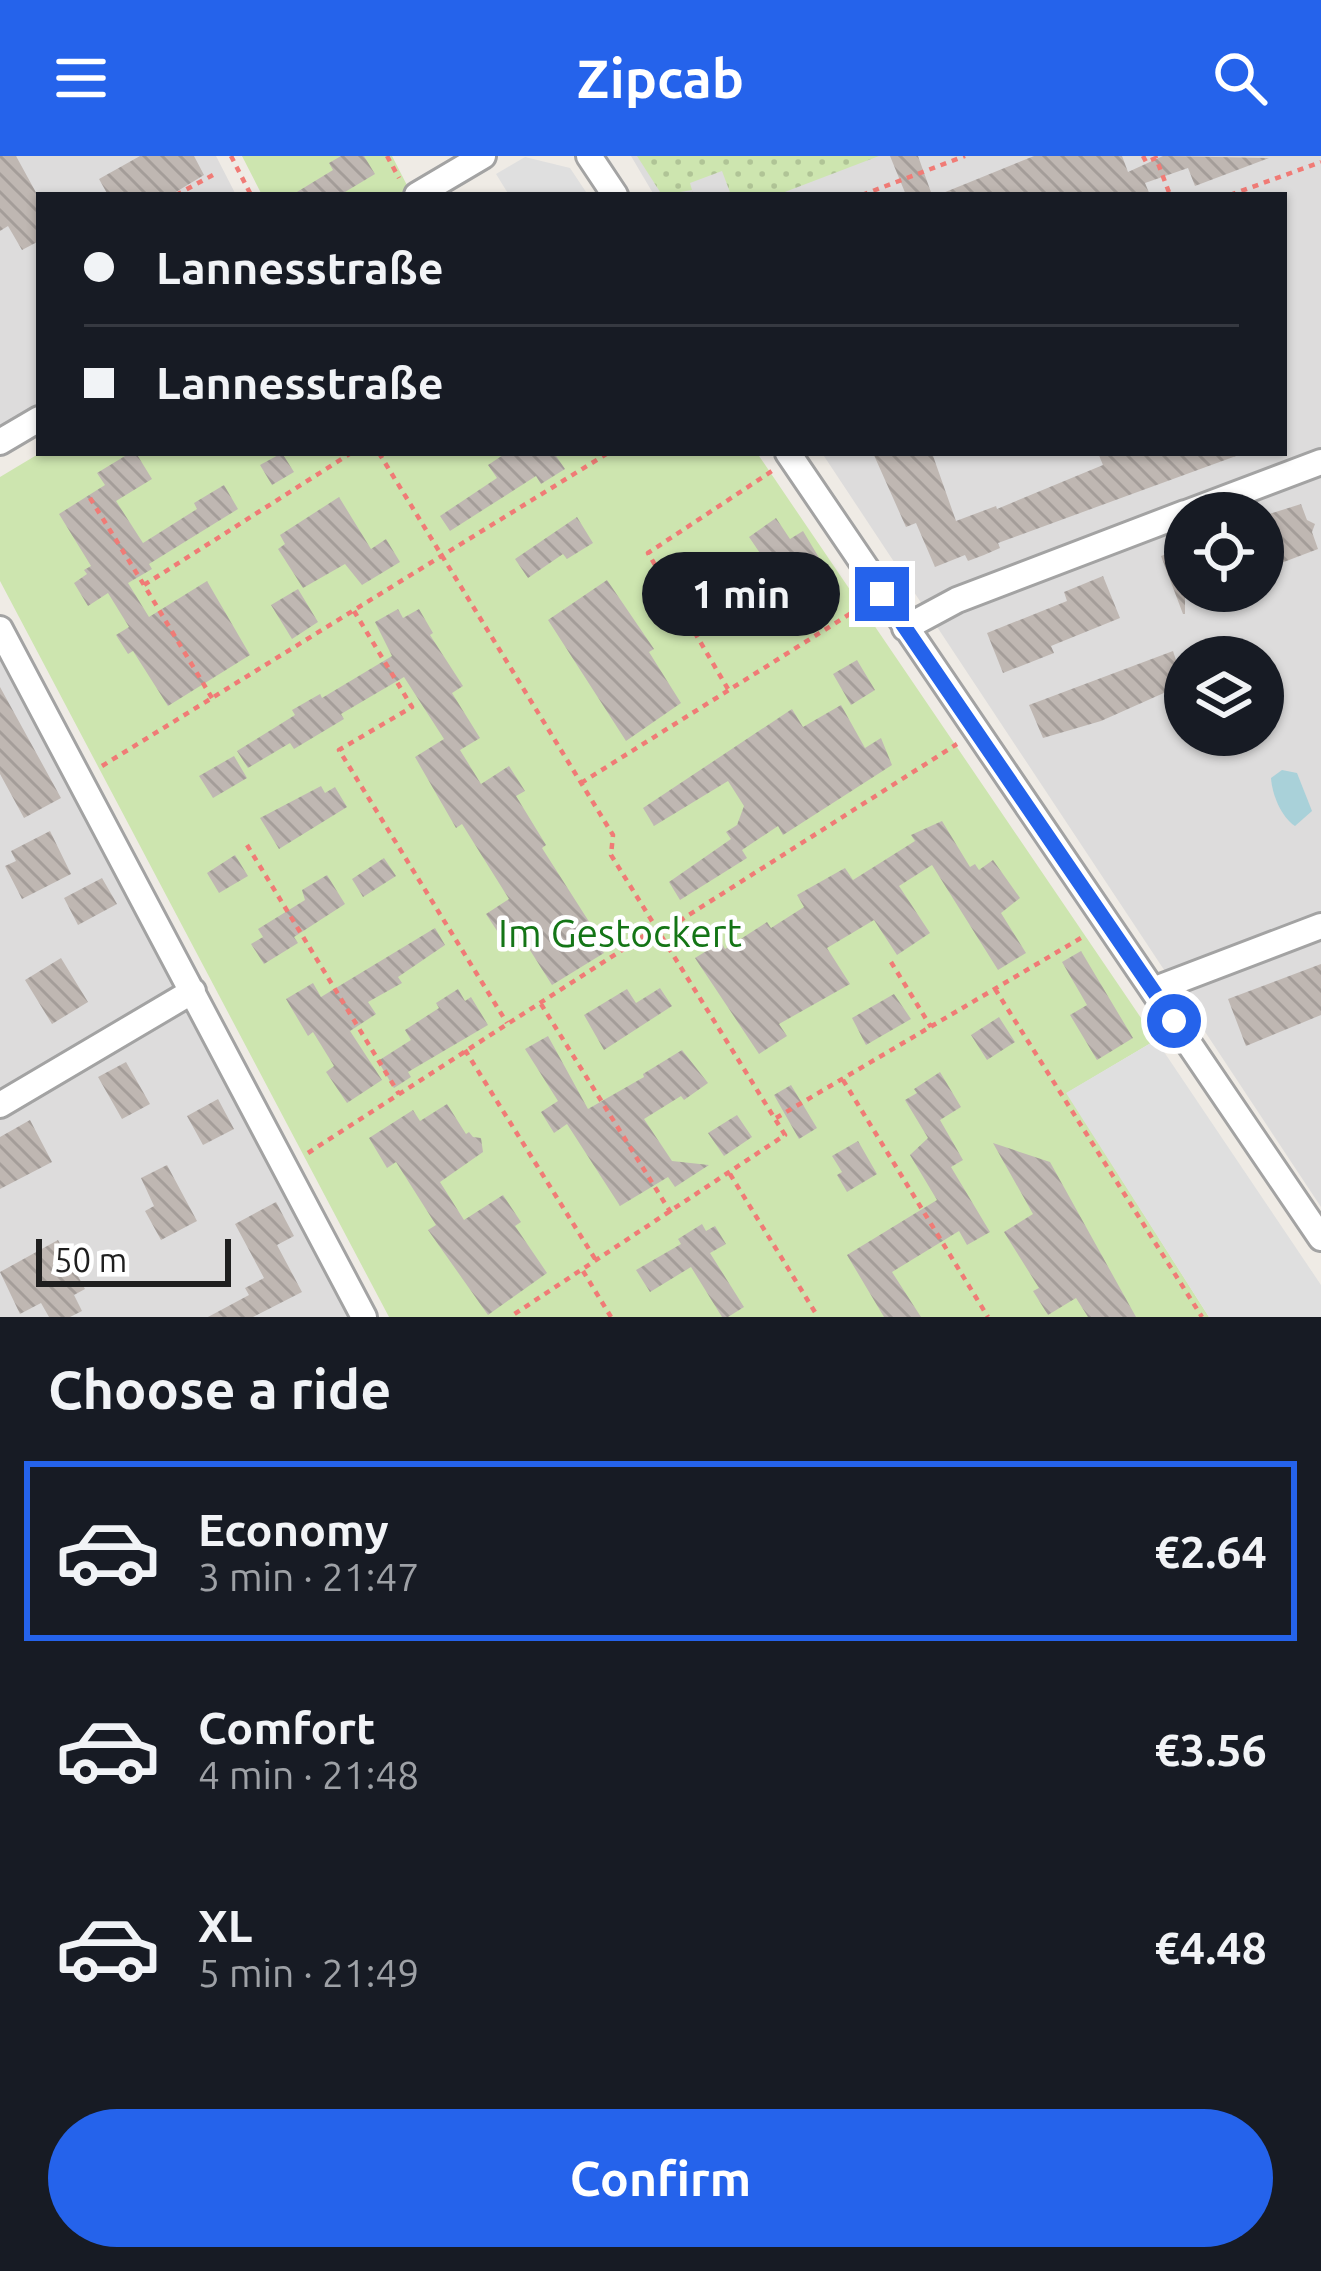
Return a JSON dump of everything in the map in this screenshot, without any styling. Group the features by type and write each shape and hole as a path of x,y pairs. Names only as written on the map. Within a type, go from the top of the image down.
{"street":[{"path":"410,190 483,156"},
{"path":"589,156 613,192"},
{"path":"0,442 36,421"},
{"path":"790,456 1321,1238"},
{"path":"1241,492 1321,462"},
{"path":"905,628 957,600 1164,521"},
{"path":"0,628 364,1317"},
{"path":"1153,990 1321,926"},
{"path":"0,1105 193,991"}],"path":[{"path":"231,156 249,192"},
{"path":"387,156 410,190"},
{"path":"870,192 965,156"},
{"path":"1143,156 1146,162 1156,158 1169,192"},
{"path":"1238,192 1321,162"},
{"path":"182,192 213,176"},
{"path":"144,585 346,456"},
{"path":"382,456 613,835 611,855 785,1135 510,1317"},
{"path":"81,779 603,456"},
{"path":"728,689 648,554 790,456"},
{"path":"90,498 212,698"},
{"path":"581,783 882,594"},
{"path":"354,611 412,707 339,750 507,1023"},
{"path":"285,1168 540,1002 976,731"},
{"path":"247,845 399,1094"},
{"path":"776,1118 1108,922"},
{"path":"891,962 931,1027"},
{"path":"995,989 1200,1316"},
{"path":"540,1002 671,1214"},
{"path":"465,1050 597,1262"},
{"path":"843,1080 988,1317"},
{"path":"1081,1126 1088,1121"},
{"path":"1106,1164 1114,1160"},
{"path":"730,1174 818,1317"},
{"path":"1141,1219 1148,1214"},
{"path":"1174,1274 1182,1269"},
{"path":"583,1271 611,1317"}],"shaded area":[{"path":"0,156 216,156 234,192 36,192 36,412 0,434"},
{"path":"631,156 1321,156 1321,1207 824,456 1287,456 1287,192 652,192"},
{"path":"525,157 570,168 586,192 507,192 496,174"},
{"path":"0,653 355,1317 0,1317"},
{"path":"1156,1040 1321,1285 1321,1317 1209,1317 1066,1093"}],"green space":[{"path":"242,156 392,156 410,192 260,192"},
{"path":"637,156 879,156 785,192 730,192 722,171 690,183 692,190 660,192"},
{"name":"Im Gestockert","path":"36,455 759,456 1156,1040 1067,1093 1209,1317 389,1317 0,581 0,477"}],"water":[{"path":"1282,770 1297,773 1312,811 1295,826 1273,791 1271,778"}],"building":[{"path":"0,156 16,156 36,193 36,243 22,250 8,226 0,231"},
{"path":"140,156 194,156 204,175 176,192 106,192 99,179"},
{"path":"341,156 364,156 375,174 345,192 297,192 333,170 329,163"},
{"path":"890,156 918,156 931,192 905,192"},
{"path":"1034,156 1122,156 1128,172 1163,156 1269,158 1195,186 1188,168 1145,183 1149,192 945,192"},
{"path":"125,456 138,456 152,479 116,501 143,543 197,509 194,503 224,485 238,509 149,564 152,569 128,583 149,617 207,581 250,655 168,706 133,651 128,654 116,635 129,627 108,593 88,606 74,583 91,566 59,514 105,485 97,473"},
{"path":"284,456 294,472 272,485 260,465"},
{"path":"502,456 556,456 565,469 541,484 536,476 450,531 440,516 497,478 488,465"},
{"path":"874,456 933,456 956,521 1103,465 1099,456 1236,456 998,543 1000,548 968,561 965,555 935,567 916,523 906,527"},
{"path":"339,497 371,549 386,539 400,562 362,585 345,564 303,588 278,549 285,544 280,535"},
{"path":"1301,504 1307,520 1315,524 1312,532 1318,549 1284,562 1284,509"},
{"path":"577,517 593,543 567,559 563,554 528,578 515,559"},
{"path":"776,518 790,539 803,531 821,561 800,574 824,613 795,630 776,592 783,587 749,537"},
{"path":"1103,576 1120,618 1051,646 1054,653 1003,673 987,633 1067,601 1064,592"},
{"path":"607,580 654,649 649,652 681,703 626,741 548,620"},
{"path":"298,589 318,622 292,639 271,605"},
{"path":"398,609 403,618 419,609 463,686 452,693 480,738 460,750 481,784 509,766 525,791 516,796 546,845 542,848 602,942 598,944 604,953 552,985 521,936 507,946 486,914 509,899 462,824 456,828 415,757 444,739 404,677 294,749 290,743 248,768 237,751 295,715 292,710 320,694 322,698 392,656 375,622"},
{"path":"1164,654 1164,693 1101,721 1043,738 1029,705"},
{"path":"857,660 875,690 851,705 833,674"},
{"path":"0,687 61,798 24,818 0,774"},
{"path":"841,705 865,748 881,738 892,765 783,835 778,826 742,850 747,858 680,900 669,882 731,839 726,832 737,825 744,806 728,781 654,826 643,808 792,709 803,727"},
{"path":"234,756 247,778 213,798 199,776"},
{"path":"321,786 325,793 335,787 347,807 279,849 260,818"},
{"path":"942,821 970,867 975,864 979,870 993,860 1020,898 1001,913 1026,953 998,970 932,865 899,886 930,933 897,955 874,920 827,948 850,984 779,1024 787,1036 759,1054 695,958 721,942 725,949 767,922 771,928 804,907 797,895 845,868 853,880 915,841 911,835"},
{"path":"50,831 71,874 22,899 5,866 16,861 11,851"},
{"path":"235,855 248,876 219,893 207,873"},
{"path":"384,858 396,876 363,897 352,879"},
{"path":"327,875 345,904 294,937 298,943 264,964 251,944 263,937 258,929 305,900 302,890"},
{"path":"102,878 117,904 78,925 64,898"},
{"path":"435,928 445,945 398,977 402,983 368,1002 376,1014 350,1031 382,1080 347,1103 326,1072 334,1066 313,1032 308,1036 286,999 313,983 321,997"},
{"path":"1081,951 1133,1038 1097,1060 1070,1015 1087,1005 1062,962"},
{"path":"61,958 88,1002 52,1024 25,980"},
{"path":"1321,964 1321,1015 1246,1046 1228,999"},
{"path":"660,988 672,1006 604,1050 584,1015 627,989 636,1003"},
{"path":"458,989 465,1001 471,997 488,1025 408,1072 411,1077 394,1088 378,1061 411,1040 405,1030"},
{"path":"894,994 911,1019 866,1045 852,1018"},
{"path":"999,1017 1015,1042 987,1060 971,1035"},
{"path":"548,1036 588,1109 682,1050 708,1083 644,1119 672,1161 709,1165 675,1187 668,1177 620,1206 567,1124 554,1133 541,1112 558,1101 525,1049"},
{"path":"126,1062 150,1104 122,1119 98,1077"},
{"path":"940,1072 961,1107 940,1120 963,1160 951,1167 990,1232 967,1245 959,1231 892,1272 921,1317 884,1317 847,1255 937,1200 910,1155 928,1138 905,1100"},
{"path":"791,1085 817,1128 799,1139 774,1095"},
{"path":"218,1099 234,1129 203,1145 187,1116"},
{"path":"447,1104 466,1134 481,1138 483,1152 440,1182 464,1220 503,1195 521,1222 515,1226 547,1273 488,1315 428,1230 436,1225 396,1162 387,1168 369,1138 413,1110 420,1121"},
{"path":"737,1115 752,1137 724,1156 708,1133"},
{"path":"30,1120 52,1162 0,1189 0,1137"},
{"path":"858,1141 877,1174 847,1192 832,1156"},
{"path":"993,1143 1050,1162 1136,1317 1088,1317 1076,1298 1048,1315 1033,1291 1039,1288 1004,1232 1033,1214"},
{"path":"167,1165 197,1221 161,1240 145,1211 154,1206 141,1178"},
{"path":"276,1202 294,1236 277,1245 302,1292 253,1317 208,1317 249,1295 245,1288 264,1278 235,1224"},
{"path":"702,1224 706,1231 715,1226 726,1244 710,1253 744,1307 728,1317 722,1317 691,1267 650,1292 636,1270 681,1244 678,1239"},
{"path":"58,1240 85,1289 74,1295 82,1311 70,1317 49,1317 41,1303 20,1314 0,1272"}],"route":[{"path":"882,594 1174,1021"}]}
